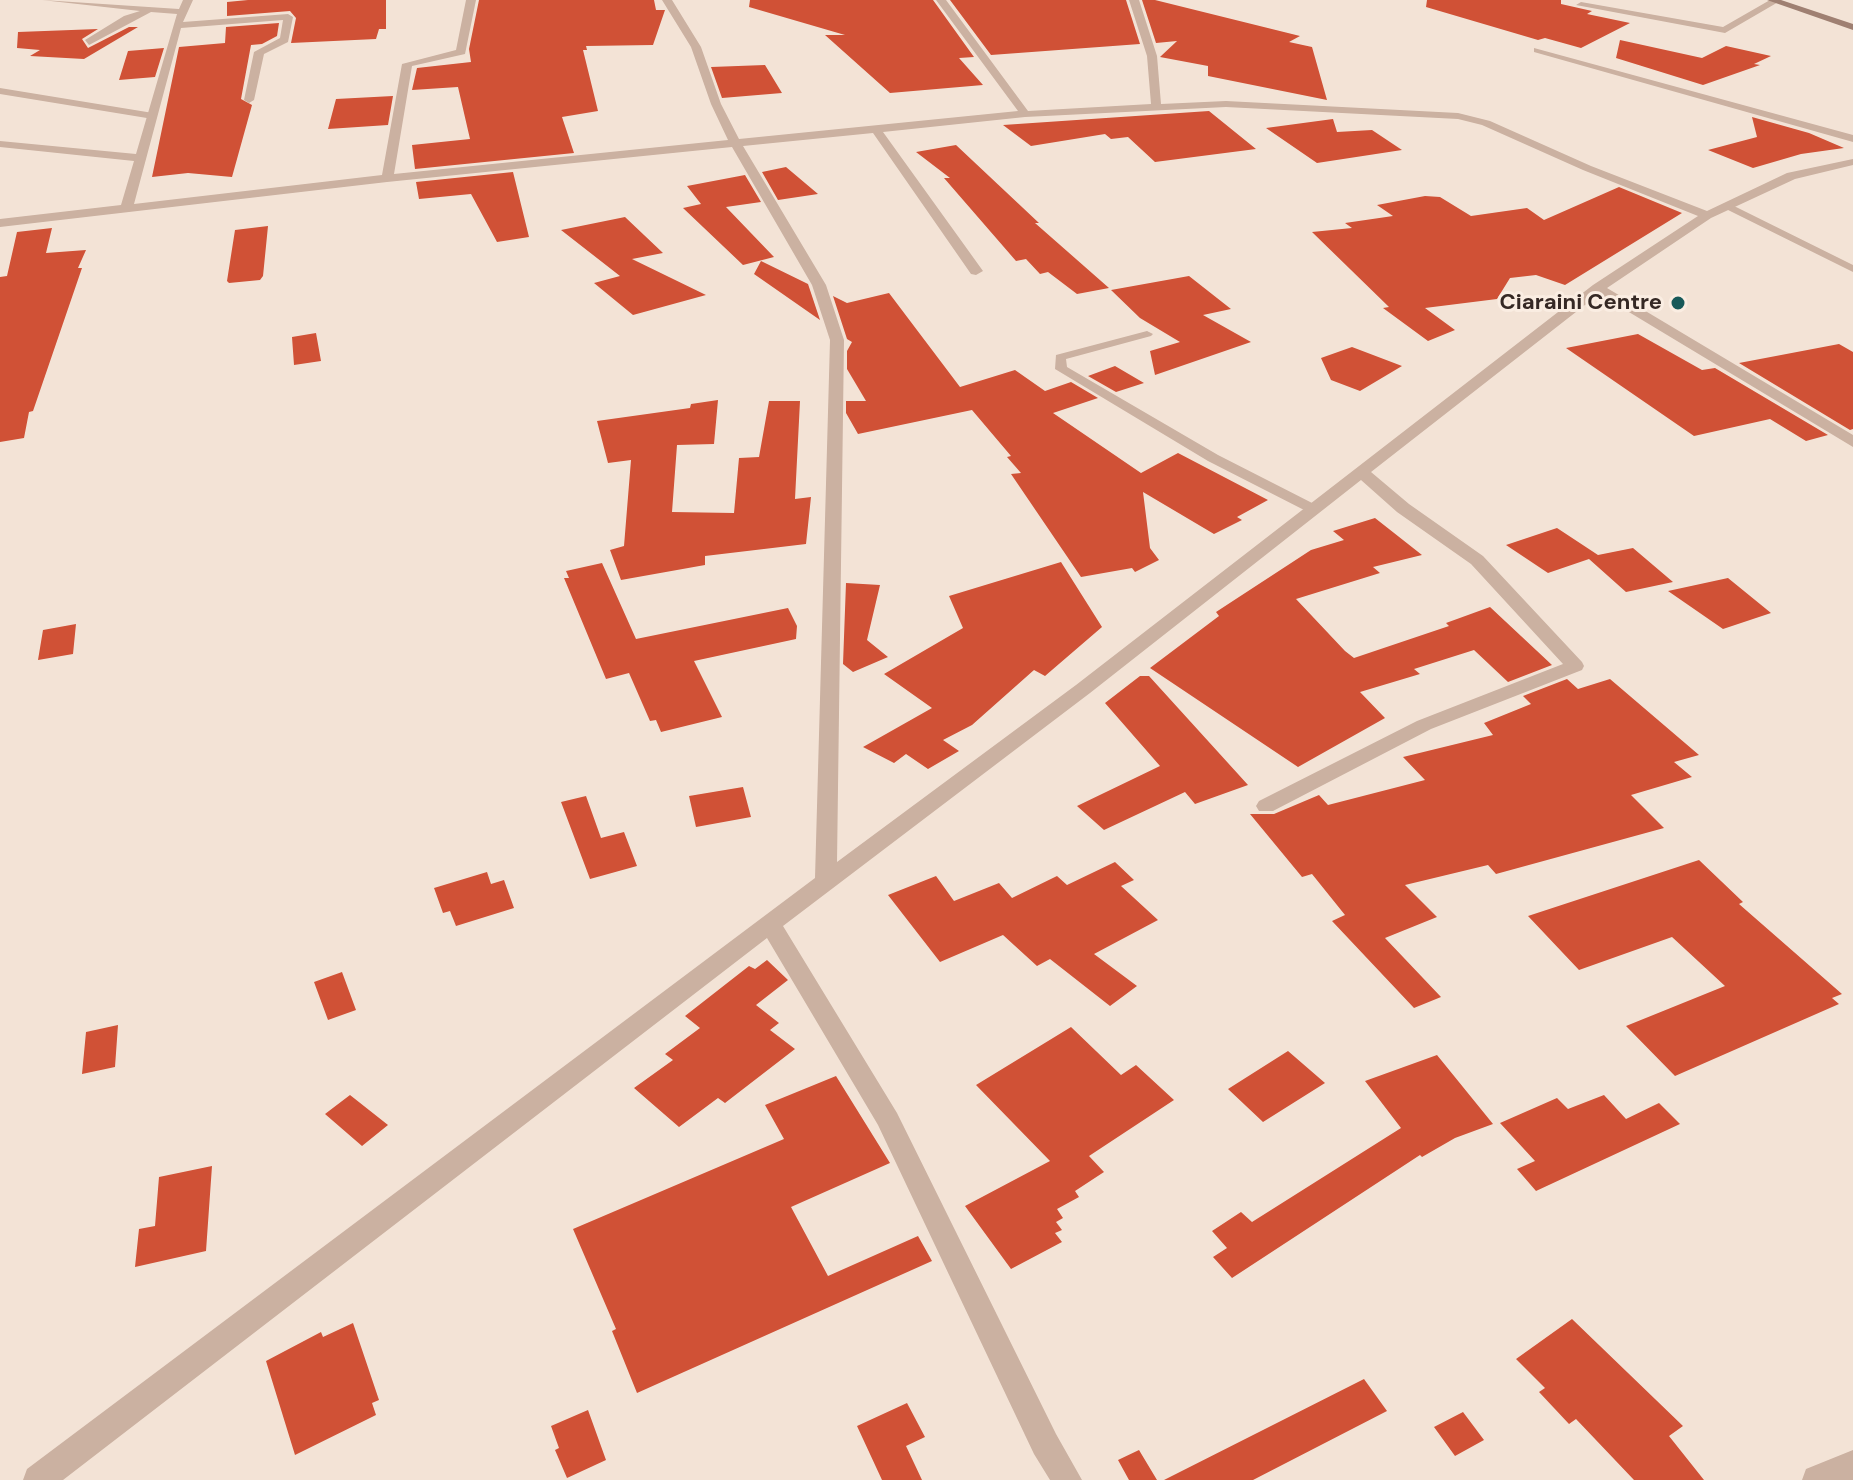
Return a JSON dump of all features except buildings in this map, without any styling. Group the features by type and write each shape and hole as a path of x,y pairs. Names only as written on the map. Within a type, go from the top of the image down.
{"main road":[{"path":"1773,1 1853,27"}],"street":[{"path":"47,0 154,10"},
{"path":"387,178 407,64 461,52 471,0"},
{"path":"667,0 696,47 716,104 736,144 819,285 837,340 826,880"},
{"path":"941,0 1025,114"},
{"path":"1134,0 1152,56 1156,105"},
{"path":"1581,5 1725,30 1773,1"},
{"path":"89,42 127,18 154,10 187,6"},
{"path":"127,207 177,25 187,6"},
{"path":"177,25 288,17 285,40 259,52 249,100"},
{"path":"1538,50 1853,139"},
{"path":"0,223 387,178 1025,114 1156,105 1291,105 1458,116 1486,123 1707,215"},
{"path":"876,129 976,271"},
{"path":"0,144 141,158"},
{"path":"38,1480 769,922 1083,689 1598,288 1707,215 1791,176 1853,162"},
{"path":"1598,288 1853,442"},
{"path":"1266,806 1424,725 1575,666 1477,560 1403,508 1361,472"},
{"path":"769,922 888,1120 1045,1444 1067,1480"},
{"path":"1817,1480 1853,1465"}],"lane":[{"path":"0,91 153,116"},
{"path":"1727,206 1853,269"},
{"path":"1147,334 1060,357 1061,369 1213,458 1313,509"}],"place":[{"name":"Ciaraini Centre","path":"1678,303"}]}
